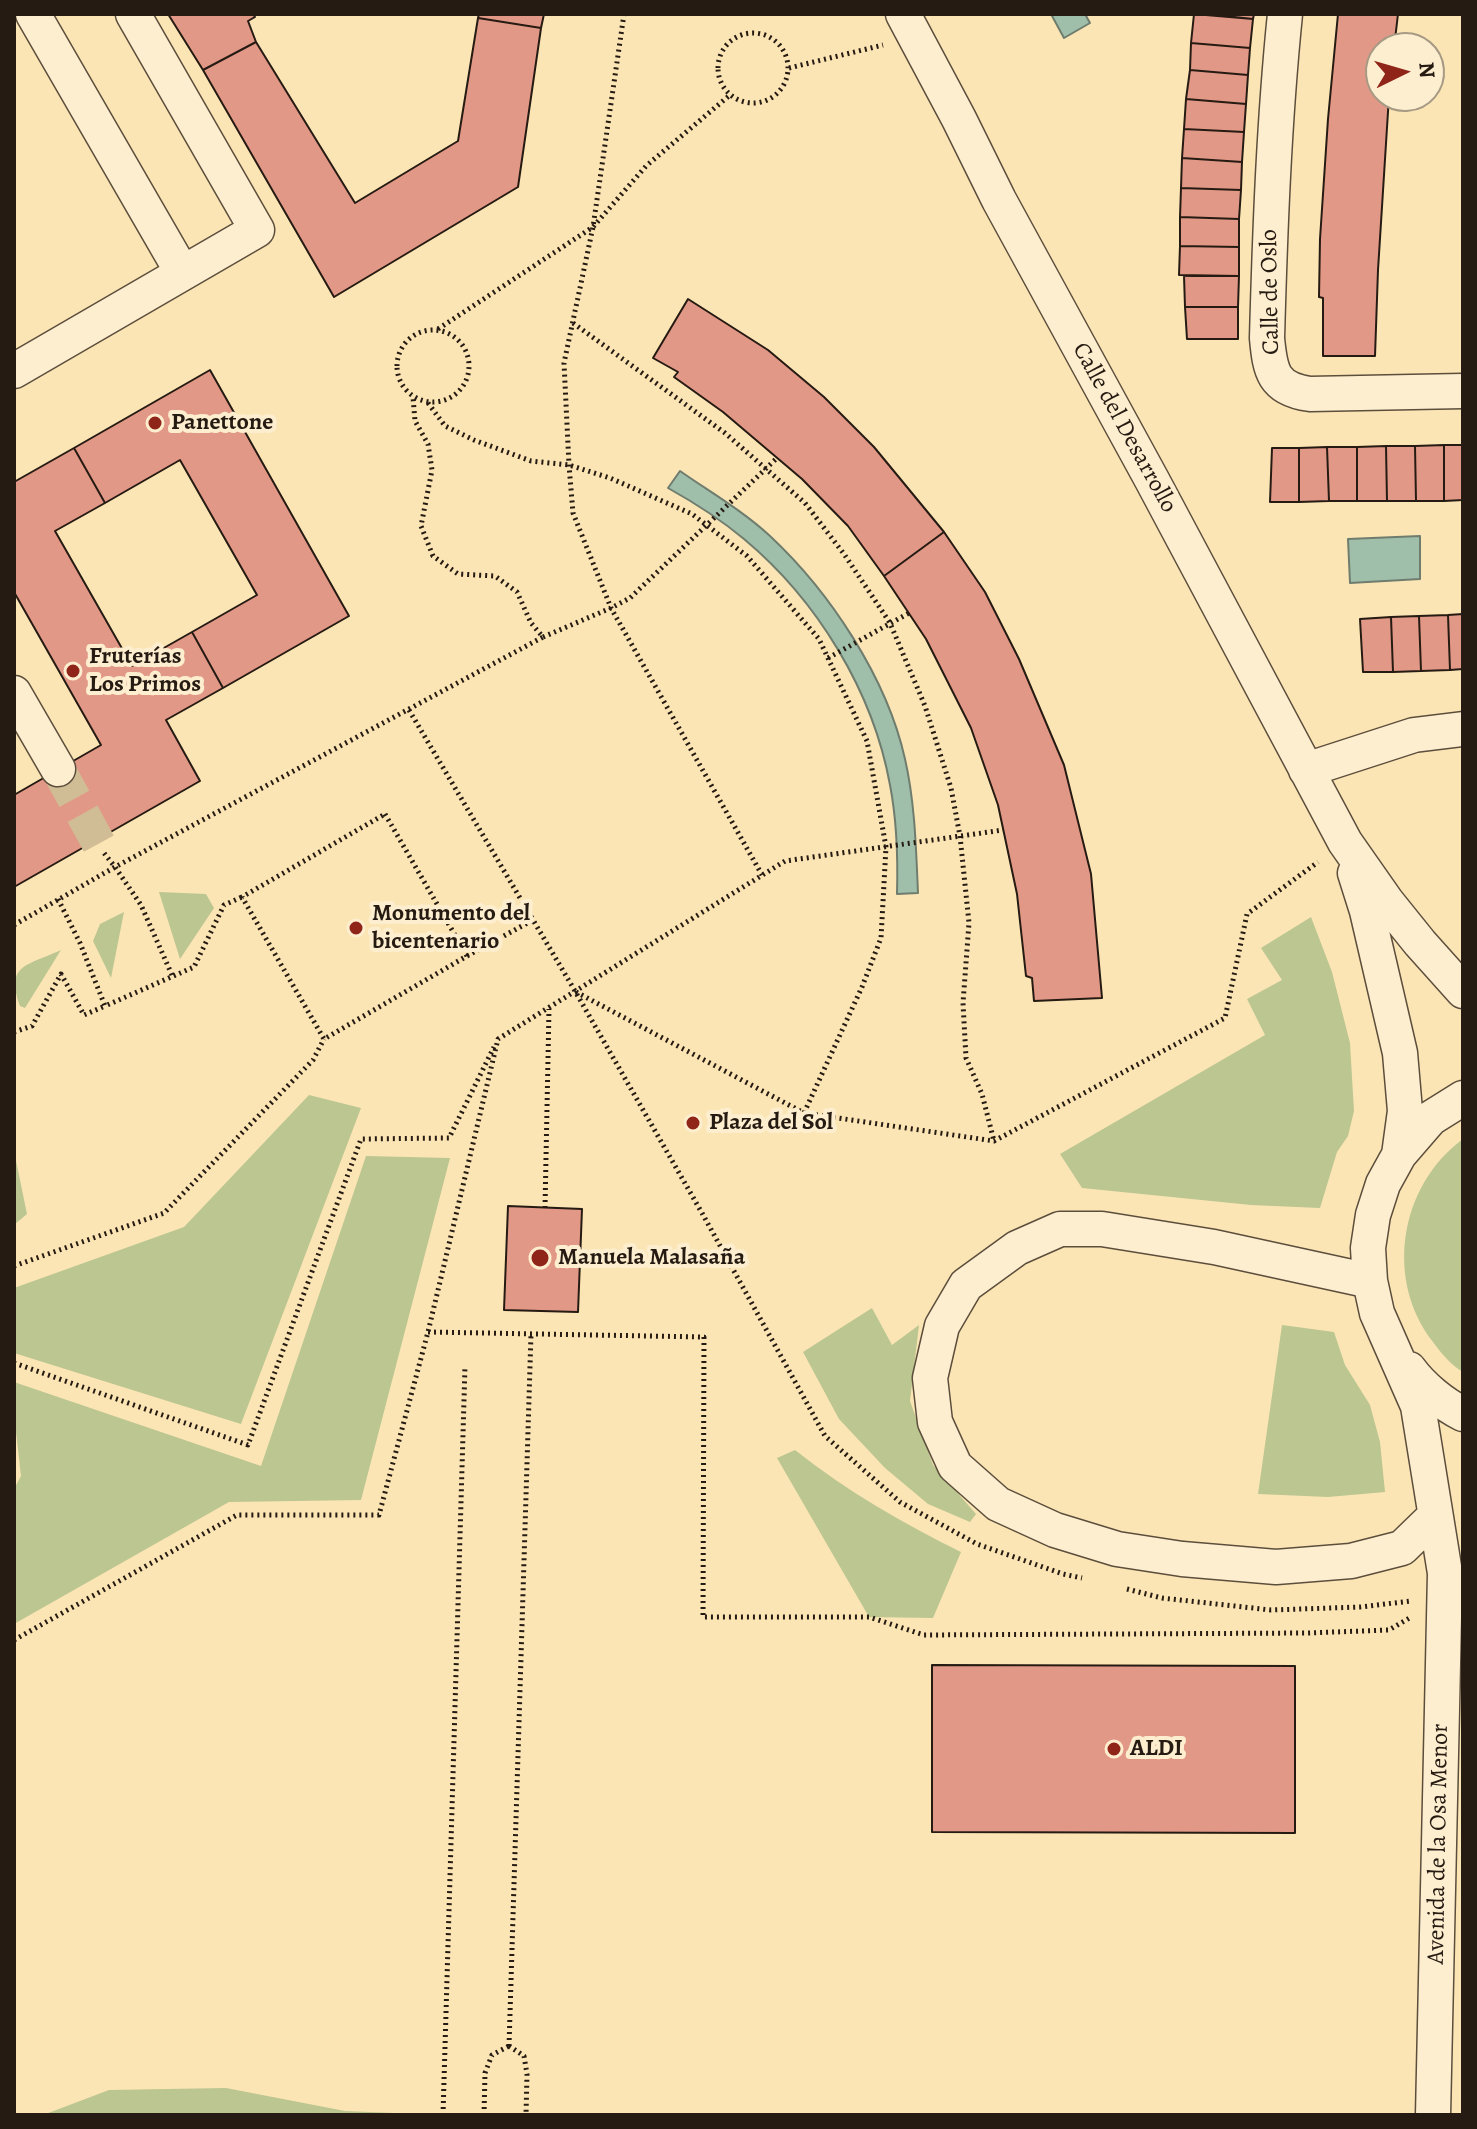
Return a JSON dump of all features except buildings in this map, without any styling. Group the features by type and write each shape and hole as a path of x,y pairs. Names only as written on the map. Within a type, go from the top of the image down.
{"street":[{"path":"33,14 182,272"},
{"path":"14,371 257,230 133,14"},
{"name":"Calle de Oslo","path":"1285,14 1278,74 1267,338 1269,359 1277,381 1292,392 1310,394 1463,391"},
{"name":"Calle del Desarrollo","path":"909,26 999,200 1345,842 1387,902 1463,991"},
{"path":"14,693 58,769"},
{"path":"1306,770 1414,735 1463,729"},
{"name":"Calle del Desarrollo","path":"1345,842 1367,911 1400,1053 1405,1111 1399,1155"},
{"path":"1463,1098 1431,1118 1399,1155 1383,1184 1373,1215 1368,1248 1370,1281 1377,1313 1390,1342 1417,1380 1463,1414"},
{"path":"1370,1281 1200,1245 1102,1229 1060,1229 1017,1248 966,1285 942,1326 930,1378 935,1422 955,1466 998,1504 1055,1530 1117,1549 1182,1559 1276,1567 1351,1561 1402,1548 1449,1524"},
{"name":"Avenida de la Osa Menor","path":"1390,1342 1418,1406 1449,1524 1444,1585 1450,1954 1433,2115"}],"path":[{"path":"624,14 593,227 564,363 573,513 611,608 762,875"},
{"path":"789,68 909,26"},
{"path":"748,32 768,35 783,49 789,68 783,87 768,100 748,103 730,95 719,78 719,58 730,41 748,32"},
{"path":"438,329 454,335 465,347 470,363 468,379 459,393 445,401 428,403 413,397 401,385 396,369 399,353 408,339 422,331 438,329 593,227 646,166 730,95"},
{"path":"573,323 725,433 805,503 890,623 925,706 951,788 960,836 969,923 963,1003 966,1058 982,1094 994,1141"},
{"path":"413,397 415,421 428,444 432,470 421,526 433,556 458,574 495,576 517,592 531,623 543,637"},
{"path":"428,403 445,426 474,440 531,461 569,465 610,478 692,514 747,556 819,639 867,741 886,847 881,938 804,1113"},
{"path":"14,925 115,867 543,637 630,598 777,458"},
{"path":"828,658 909,613"},
{"path":"409,710 575,991 825,1436"},
{"path":"14,1032 32,1026 61,974 84,1015 194,967 224,905 385,814 467,956"},
{"path":"14,1363 248,1445 361,1139 449,1138 498,1039 785,861 1003,830"},
{"path":"575,991 804,1113 994,1141 1225,1018 1247,914 1345,842"},
{"path":"104,853 141,905 172,975"},
{"path":"242,897 324,1039"},
{"path":"58,899 80,943 105,1006"},
{"path":"14,1266 164,1213 313,1060 324,1039 533,920"},
{"path":"545,1208 549,1008"},
{"path":"14,1640 237,1515 379,1515 428,1332 498,1039"},
{"path":"428,1332 704,1337 703,1617 869,1617 924,1635 1389,1630 1444,1585"},
{"path":"509,2046 531,1334"},
{"path":"443,2115 465,1366"},
{"path":"484,2115 485,2073 492,2055 509,2046"},
{"path":"509,2046 524,2056 526,2115"}],"green space":[{"path":"159,892 206,894 214,908 180,959"},
{"path":"124,912 111,978 93,941 100,924"},
{"path":"1311,917 1332,972 1350,1043 1354,1111 1348,1136 1337,1152 1320,1208 1251,1205 1082,1188 1060,1154 1265,1035 1247,999 1282,980 1261,948"},
{"path":"61,950 25,1008 20,1006 15,982 17,974 29,964"},
{"path":"309,1095 361,1108 241,1424 14,1353 14,1288 184,1227"},
{"path":"1463,1139 1463,1372 1440,1351 1418,1317 1408,1290 1404,1262 1406,1234 1413,1207 1425,1181 1442,1158"},
{"path":"14,1151 27,1214 14,1225"},
{"path":"366,1156 450,1158 361,1500 229,1502 14,1624 14,1489 21,1476 14,1430 14,1382 261,1466"},
{"path":"872,1308 892,1345 919,1325 910,1401 933,1465 976,1514 970,1522 928,1504 885,1468 839,1419 803,1352"},
{"path":"1282,1325 1334,1332 1345,1365 1370,1405 1380,1442 1385,1492 1328,1497 1258,1494"},
{"path":"795,1450 875,1506 961,1552 933,1618 869,1617 777,1458"},
{"path":"226,2088 345,2111 443,2115 43,2115 109,2090"}],"shaded area":[{"path":"1051,14 1085,14 1090,23 1064,38"},
{"path":"680,471 749,518 792,558 834,610 870,668 885,698 905,759 913,809 918,893 897,894 894,812 882,750 856,682 838,650 818,619 771,563 726,525 668,488"},
{"path":"1420,536 1420,579 1350,583 1348,539"}],"tunnel":[{"path":"58,769 104,853"}],"place":[{"name":"Panettone","path":"155,423"},
{"name":"Fruterías Los Primos","path":"73,671"},
{"name":"Monumento del bicentenario","path":"356,928"},
{"name":"Plaza del Sol","path":"693,1123"},
{"name":"Manuela Malasaña","path":"540,1258"},
{"name":"ALDI","path":"1114,1749"}]}
